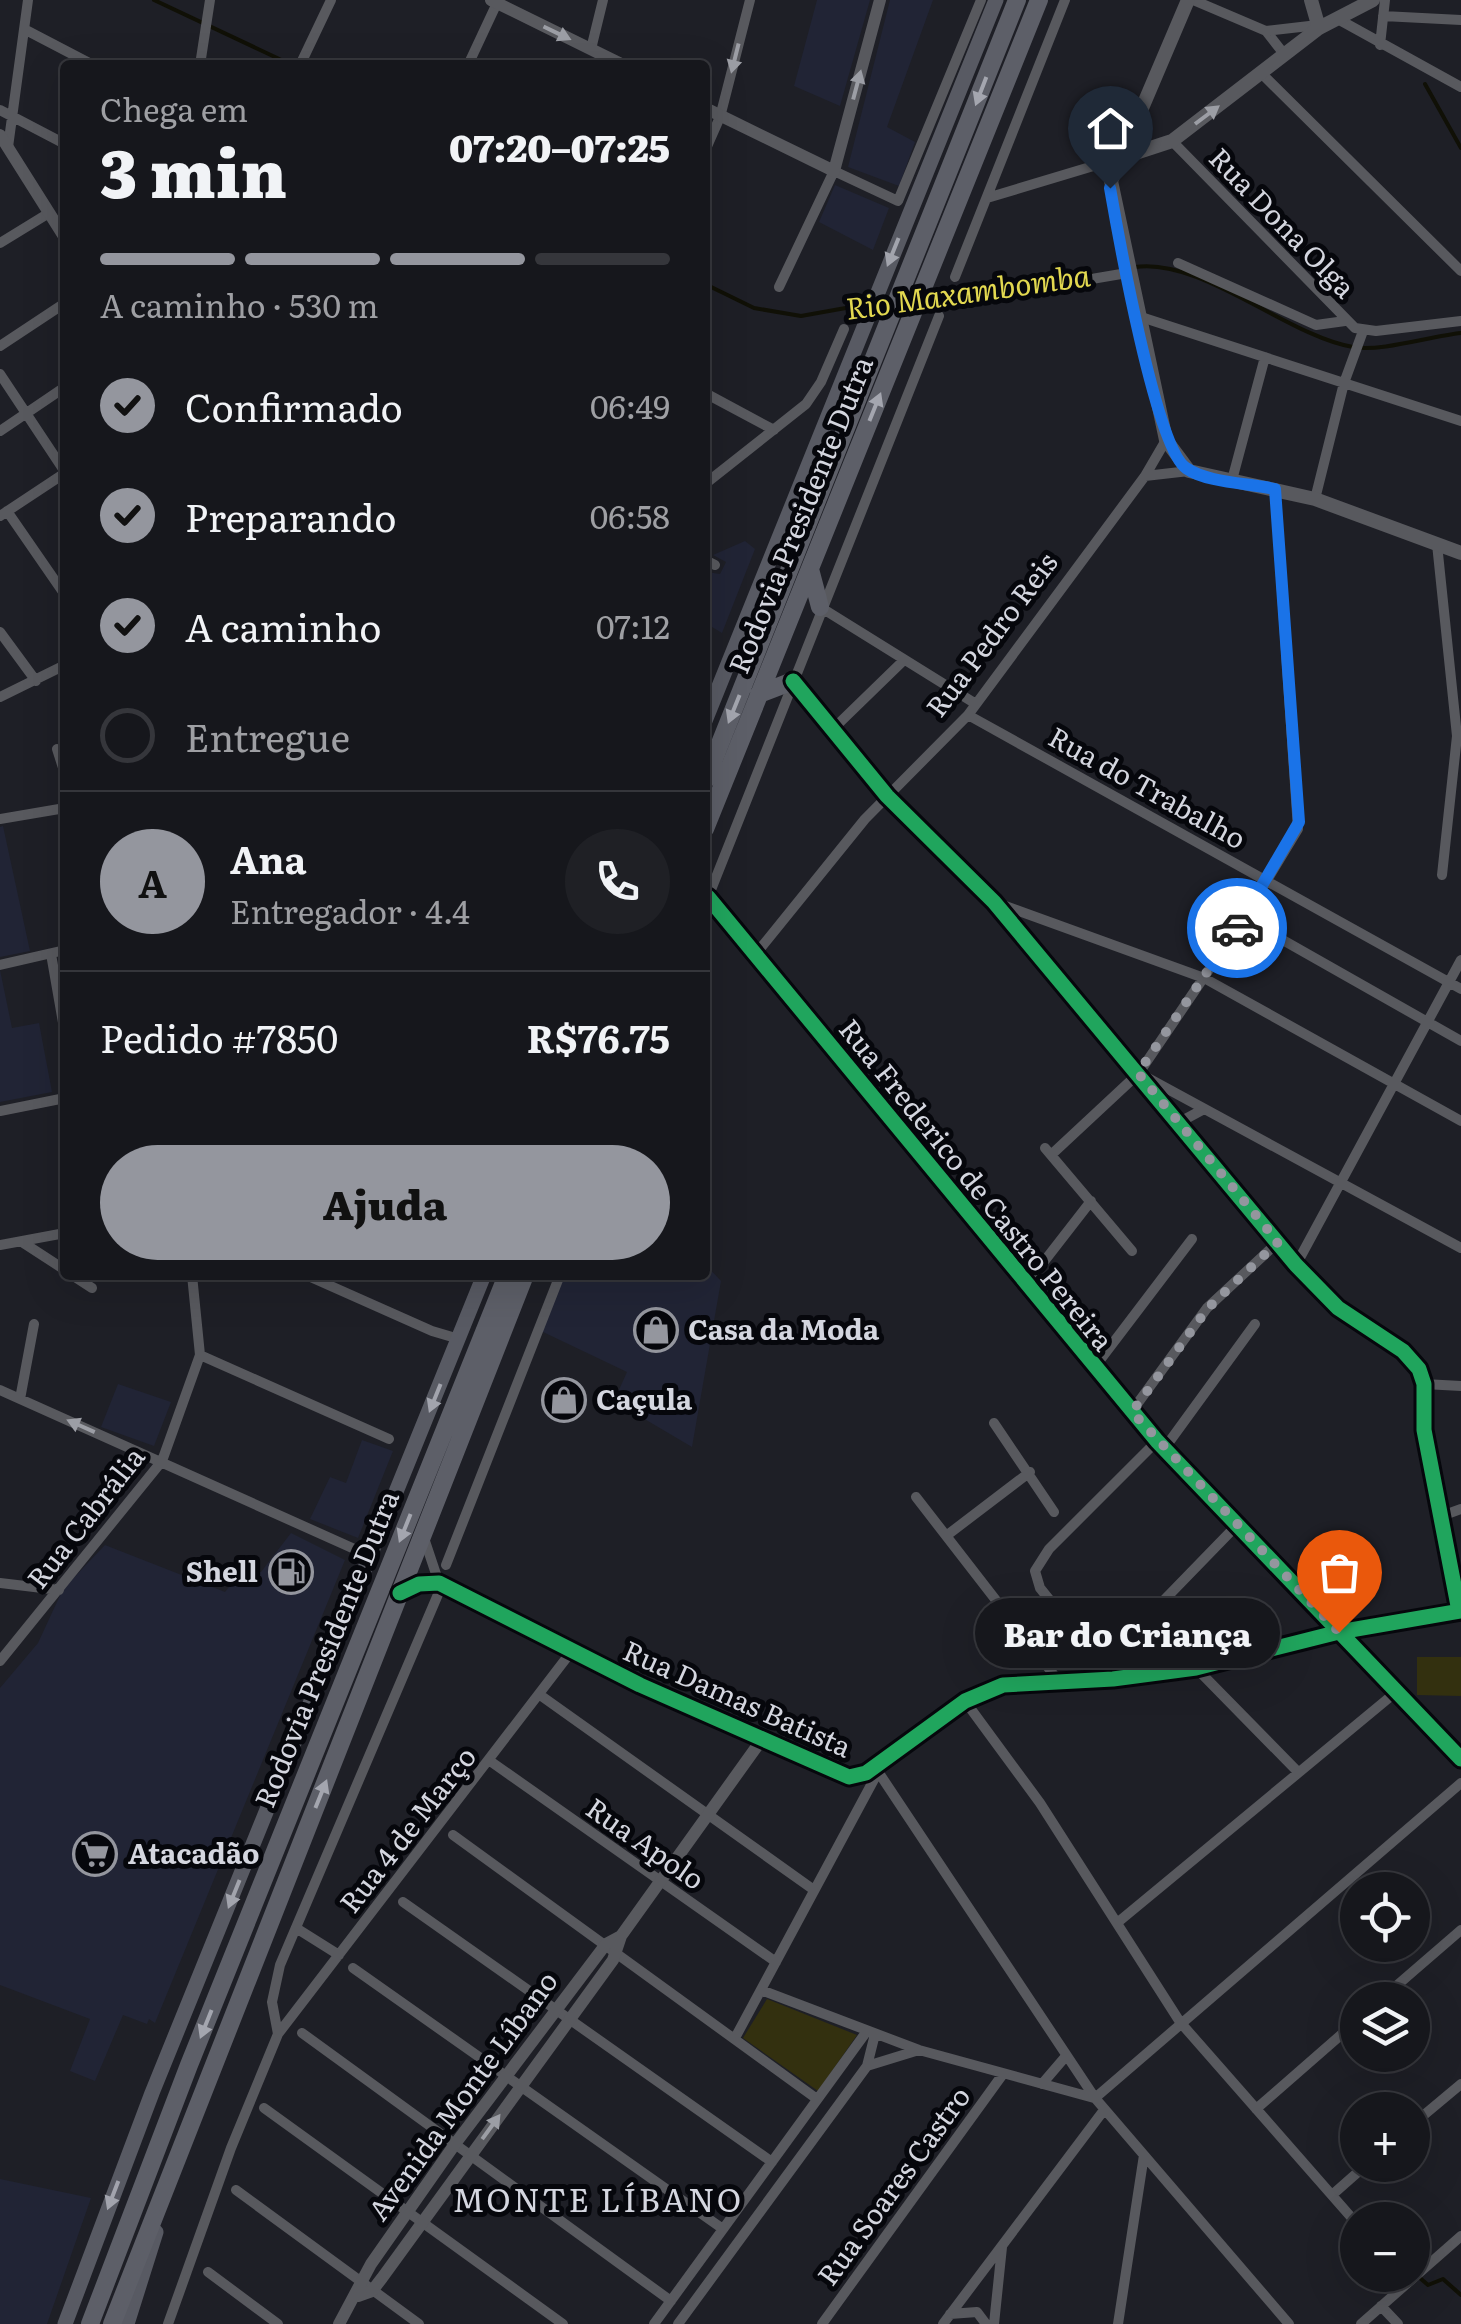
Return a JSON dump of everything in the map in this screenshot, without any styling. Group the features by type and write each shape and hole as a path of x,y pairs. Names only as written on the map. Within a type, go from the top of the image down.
{"highway":[{"path":"710,710 996,0"},
{"name":"Rodovia Presidente Dutra","path":"710,769 1017,0"},
{"name":"Rodovia Presidente Dutra","path":"710,817 1039,0"},
{"path":"810,568 820,607"},
{"path":"760,694 794,681"},
{"path":"65,2324 150,2099 482,1280"},
{"name":"Rodovia Presidente Dutra","path":"90,2324 189,2065 505,1280"},
{"name":"Rodovia Presidente Dutra","path":"112,2324 523,1280"},
{"path":"127,2324 182,2145"}],"main road":[{"path":"1191,0 1110,188 1166,440 1189,471 1315,499 1461,553"},
{"path":"1310,0 1319,26"},
{"path":"1120,158 1172,141 1319,26 1373,0"},
{"path":"1135,124 1146,138 1172,141"}],"street":[{"path":"15,0 28,3 12,114 4,141 60,230"},
{"path":"201,60 210,0"},
{"path":"303,60 331,0"},
{"path":"590,49 604,0"},
{"path":"710,139 720,116 750,0"},
{"path":"779,286 834,171 880,0"},
{"path":"710,111 898,201 981,0"},
{"path":"955,277 1065,0"},
{"path":"1191,0 1266,31 1319,26"},
{"path":"1380,45 1385,0"},
{"path":"470,60 494,1 612,60"},
{"path":"1383,16 1461,20"},
{"path":"1336,18 1461,87"},
{"path":"24,29 83,60"},
{"path":"1266,31 1284,54"},
{"path":"1261,73 1461,271"},
{"path":"0,110 60,141"},
{"name":"Rua Dona Olga","path":"1172,141 1345,321 1363,331 1461,321"},
{"path":"987,198 1120,158"},
{"path":"0,243 49,213"},
{"path":"1178,263 1316,325 1345,321"},
{"path":"1015,292 1127,273"},
{"path":"0,346 60,306"},
{"path":"1138,315 1461,421"},
{"path":"710,893 820,607 939,316"},
{"path":"710,480 816,391 844,329"},
{"name":"Rua Dona Olga","path":"1315,499 1344,383 1363,331"},
{"path":"1232,480 1265,357"},
{"path":"0,374 60,465"},
{"path":"0,431 60,390"},
{"path":"710,396 774,430"},
{"name":"Rua Pedro Reis","path":"755,955 887,796 968,715 1145,476 1166,440"},
{"path":"1145,476 1189,471"},
{"path":"60,476 3,514 60,588"},
{"path":"1132,1252 1048,1151 1138,1073 1244,918 1299,822 1275,489"},
{"path":"1437,544 1457,736 1442,875"},
{"path":"820,607 976,704"},
{"path":"0,632 36,681"},
{"path":"832,730 903,661"},
{"path":"0,697 60,669"},
{"path":"794,681 887,796 994,902 1296,1265 1338,1308 1412,1359 1424,1384 1424,1430 1438,1517 1460,1611"},
{"name":"Rua do Trabalho","path":"968,715 1461,989"},
{"path":"58,749 60,756"},
{"path":"0,819 60,809"},
{"path":"994,902 1204,978 1461,1120"},
{"name":"Rua Frederico de Castro Pereira","path":"710,904 1132,1412 1461,1759"},
{"path":"1244,918 1461,1040"},
{"path":"0,964 60,951"},
{"path":"51,954 60,1005"},
{"path":"1296,1265 1461,960"},
{"path":"1138,1073 1461,1248"},
{"path":"0,1111 60,1099"},
{"path":"1178,1123 1204,1110"},
{"path":"1025,1286 1091,1202"},
{"path":"0,1245 60,1234"},
{"path":"1094,1368 1192,1239"},
{"path":"22,1242 60,1267"},
{"path":"1132,1412 1208,1308 1278,1242"},
{"path":"80,1280 92,1288"},
{"name":"Rua Cabrália","path":"0,1661 162,1462 200,1356 192,1280"},
{"path":"317,1280 432,1332 459,1339"},
{"path":"446,1564 558,1280"},
{"path":"20,1399 34,1324"},
{"path":"1113,1679 1040,1588 1035,1571 1050,1549 1161,1445 1255,1324"},
{"path":"200,1356 389,1439"},
{"path":"1424,1384 1461,1386"},
{"path":"0,1390 370,1556"},
{"path":"994,1422 1054,1512"},
{"path":"946,1536 1030,1472"},
{"path":"916,1496 1057,1679"},
{"path":"1438,1517 1461,1509"},
{"path":"1102,1664 1236,1526"},
{"path":"168,2324 231,2148 278,2034 272,1996 296,1928 441,1584 424,1538"},
{"path":"0,1583 59,1590"},
{"path":"400,1592 419,1584 441,1584"},
{"name":"Rua Damas Batista","path":"441,1584 571,1652 760,1742 849,1777 876,1769 965,1701 1003,1685 1057,1679 1113,1679 1196,1668 1339,1632 1460,1611"},
{"name":"Rua 4 de Março","path":"278,2034 571,1652"},
{"path":"1196,1668 1298,1772"},
{"path":"1117,1923 1396,1692"},
{"path":"540,1695 814,1890"},
{"path":"965,1701 1040,1803 1180,2022 1340,2204"},
{"name":"Avenida Monte Líbano","path":"339,2324 455,2144 556,2010 622,1936 760,1742"},
{"name":"Rua Apolo","path":"490,1761 776,1962"},
{"path":"735,2038 876,1769 1094,2098 1288,2324"},
{"path":"1094,2098 1461,1784"},
{"path":"453,1835 817,2100"},
{"path":"404,1902 772,2162"},
{"path":"296,1928 339,1955"},
{"path":"1401,1982 1461,1930"},
{"name":"Avenida Monte Líbano","path":"363,2290 422,2223 570,2020 612,1948"},
{"path":"352,1968 723,2229"},
{"path":"761,1990 919,2050 1094,2098"},
{"path":"678,2324 867,2066 872,2032"},
{"path":"654,2324 817,2100 872,2032"},
{"path":"302,2033 671,2301"},
{"path":"1256,2109 1340,2036"},
{"path":"867,2066 919,2050"},
{"path":"1042,2084 1066,2056"},
{"name":"Rua Soares Castro","path":"822,2324 1002,2074"},
{"path":"1430,2111 1461,2084"},
{"path":"264,2108 563,2324"},
{"path":"946,2319 1104,2110"},
{"path":"1118,2324 1144,2156"},
{"path":"1332,2195 1347,2182"},
{"path":"236,2190 363,2290 419,2324"},
{"path":"1430,2262 1461,2236"},
{"path":"946,2319 970,2311 990,2324 1002,2246"},
{"path":"208,2272 278,2324"},
{"path":"1361,2324 1396,2292"},
{"path":"1381,2306 1398,2324"}],"shaded area":[{"path":"817,0 870,0 840,106 794,86"},
{"path":"890,0 933,0 887,127 915,142 899,186 848,167"},
{"path":"835,185 889,208 873,250 819,222"},
{"path":"745,541 755,549 722,633 710,626 710,572 720,574 726,562 713,555"},
{"path":"3,826 30,951 0,957 0,827"},
{"path":"0,970 12,1028 39,1023 52,1092 0,1102"},
{"path":"710,1269 721,1281 692,1447 614,1401 627,1372 541,1331 562,1280 710,1280"},
{"path":"118,1384 171,1402 154,1446 101,1427"},
{"path":"362,1440 393,1451 358,1538 310,1519 330,1477 346,1483"},
{"path":"291,1533 345,1560 155,2023 123,2015 95,2081 70,2071 90,2019 0,1985 0,1688 38,1643 63,1589 105,1545 225,1592 244,1569 261,1572"},
{"path":"1417,1657 1461,1657 1461,1696 1417,1695"},
{"path":"767,1999 857,2035 818,2091 743,2038"},
{"path":"0,2179 91,2198 47,2324 0,2324"}],"waterway":[{"name":"Rio Maxambomba","path":"154,0 281,60"},
{"path":"1425,84 1461,148"},
{"name":"Rio Maxambomba","path":"1135,267 1161,267 1188,274 1327,340 1353,347 1392,346 1461,333"},
{"name":"Rio Maxambomba","path":"927,298 1091,274"},
{"name":"Rio Maxambomba","path":"710,286 754,308 801,316 868,304"},
{"path":"1430,2284 1443,2279 1461,2295"}],"cycle path":[{"path":"793,681 887,796 994,902 1296,1265 1338,1308 1403,1351 1419,1369 1424,1384 1424,1430 1459,1611"},
{"path":"710,899 1157,1441 1461,1759"},
{"path":"400,1593 419,1584 439,1583 640,1685 849,1777 866,1773 965,1701 1003,1685 1113,1679 1196,1668 1339,1632 1461,1611"}],"way so far":[{"path":"1237,928 1138,1073 1278,1242 1208,1308 1132,1412 1339,1632"}],"place":[{"name":"Casa da Moda","path":"656,1330"},
{"name":"Caçula","path":"564,1400"},
{"name":"Shell","path":"291,1572"},
{"name":"Bar do Criança","path":"1339,1632"},
{"name":"Atacadão","path":"95,1854"}],"district":[{"name":"MONTE LÍBANO","path":"598,2201"}],"route":[{"path":"1110,188 1154,394 1174,457 1189,471 1275,489 1285,674 1299,822 1295,835 1237,928"}]}
